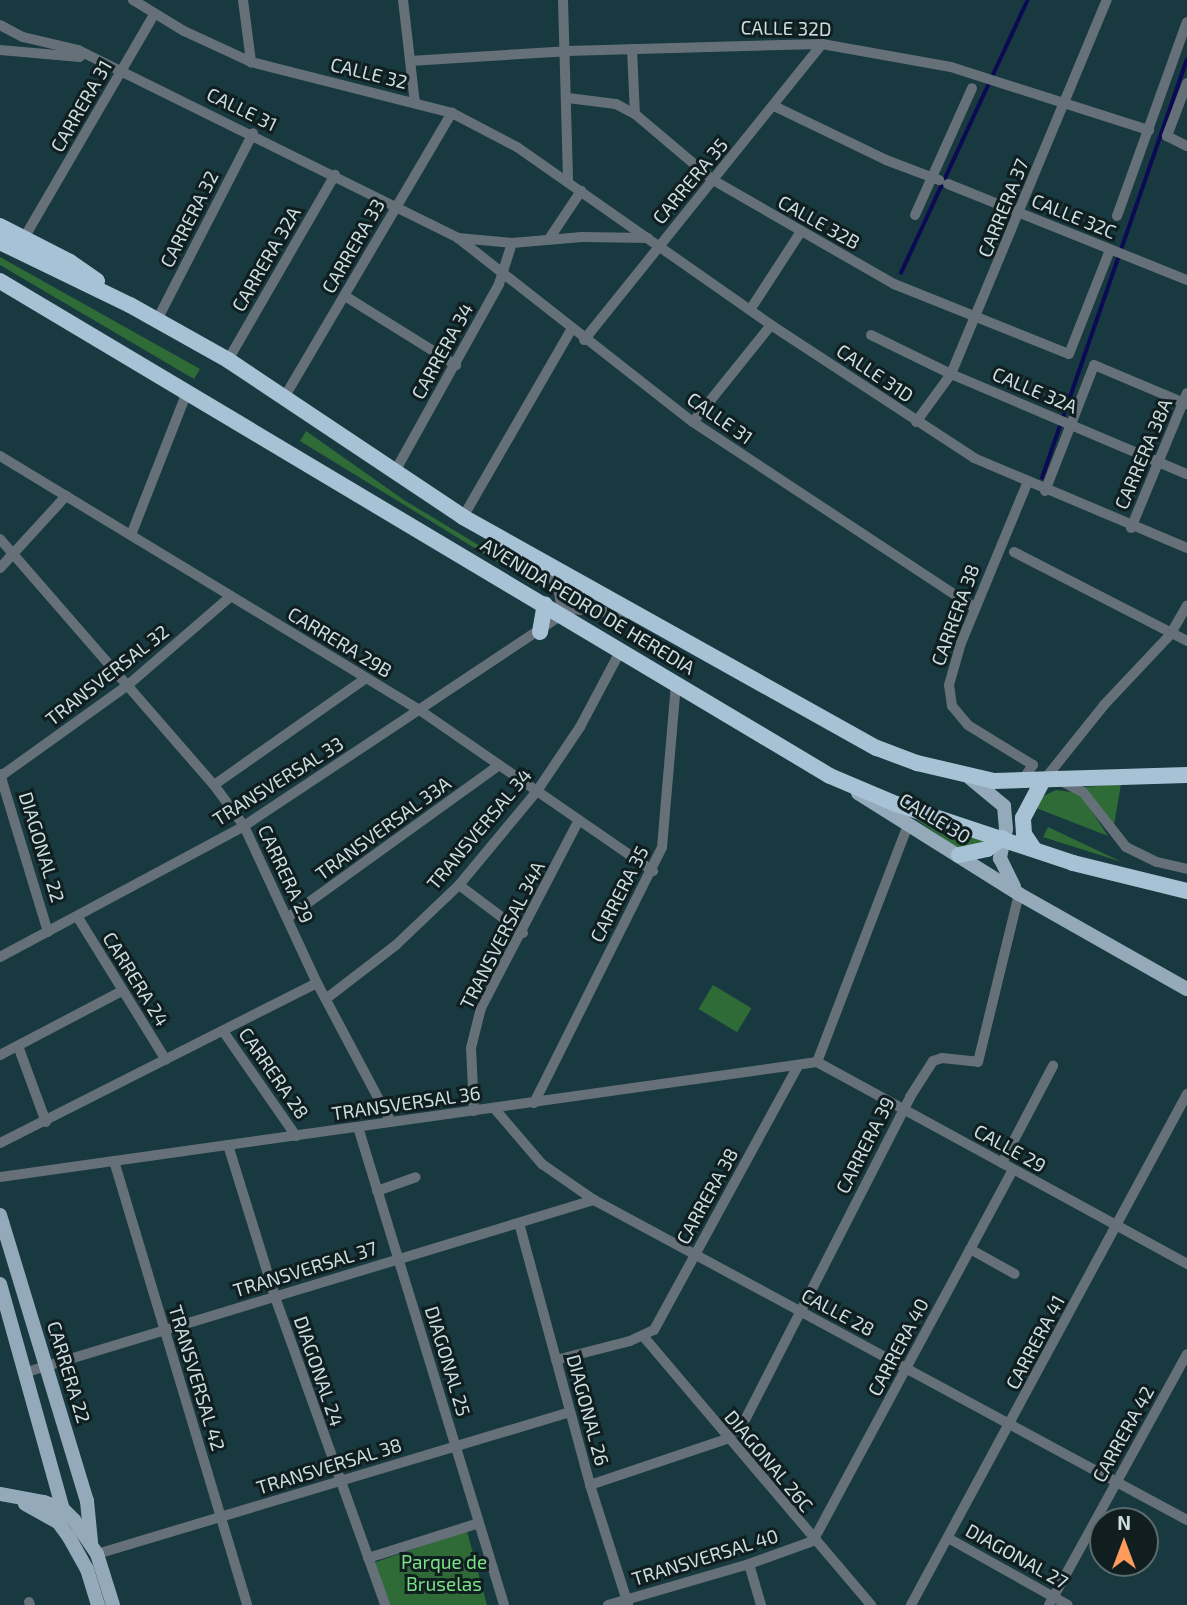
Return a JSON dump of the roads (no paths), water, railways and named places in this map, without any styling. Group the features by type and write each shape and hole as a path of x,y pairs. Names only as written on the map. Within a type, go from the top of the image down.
{"highway":[{"path":"0,226 70,262 130,305"},
{"name":"AVENIDA PEDRO DE HEREDIA","path":"0,242 130,305 228,360 463,517 844,732 897,756 947,771 1021,782 1187,775"},
{"name":"AVENIDA PEDRO DE HEREDIA","path":"0,281 830,776 896,804 1034,849 1187,891"},
{"path":"540,632 545,604"},
{"path":"1034,849 1024,834 1023,818 1042,782"},
{"path":"959,855 978,852 1003,838"}],"main road":[{"path":"947,771 977,781 1000,801 1006,817 1002,868 1019,894"},
{"name":"CALLE 30","path":"830,776 1019,894 1187,989"},
{"name":"CARRERA 22","path":"0,1215 48,1366 87,1502 94,1548"},
{"path":"0,1284 27,1372 63,1509 94,1548 113,1605"},
{"path":"6,1496 63,1509"},
{"path":"6,1496 58,1522 87,1569 98,1605"}],"street":[{"path":"133,0 155,13"},
{"path":"243,0 251,62"},
{"path":"403,0 415,103"},
{"path":"563,0 567,51 568,182"},
{"name":"CARRERA 37","path":"916,422 951,374 1107,0"},
{"name":"CALLE 32","path":"155,13 251,62 452,113 517,147 568,182"},
{"name":"CARRERA 31","path":"24,238 155,13"},
{"path":"1117,216 1187,22"},
{"name":"CALLE 31","path":"0,25 23,37 78,50 253,134 458,238 571,330 693,422 975,608"},
{"name":"CALLE 32D","path":"410,61 567,51 822,44 882,52 981,77 1149,130"},
{"name":"CARRERA 35","path":"584,340 822,44"},
{"path":"632,49 635,114"},
{"name":"CALLE 31","path":"0,50 55,52 122,71"},
{"path":"1187,83 1167,136 1187,146"},
{"path":"915,215 940,181 972,88"},
{"name":"CALLE 32B","path":"568,98 616,104 635,114 713,180 800,233 894,284 1069,354 1112,250"},
{"name":"CALLE 32C","path":"774,106 940,181 1187,280"},
{"name":"CARRERA 33","path":"285,396 452,113"},
{"name":"CARRERA 32","path":"157,320 253,134"},
{"name":"CARRERA 32A","path":"228,360 335,175"},
{"name":"CALLE 31D","path":"568,182 771,325 974,458 1027,484 1131,528 1187,548"},
{"path":"549,239 581,191"},
{"path":"750,310 800,233"},
{"name":"CALLE 31","path":"458,238 512,243 549,239 649,238"},
{"name":"CARRERA 34","path":"394,473 456,365 502,275 512,243"},
{"path":"345,296 456,365"},
{"path":"693,422 771,325"},
{"path":"463,517 571,330"},
{"name":"CALLE 32A","path":"871,335 951,374 1187,474"},
{"path":"1045,491 1066,423 1094,365 1186,400"},
{"path":"131,536 187,391"},
{"name":"CARRERA 38A","path":"1131,528 1186,400"},
{"name":"CARRERA 29B","path":"0,456 421,711 653,871"},
{"name":"CARRERA 38","path":"1021,782 1033,765 968,725 952,706 951,675 975,608 1027,484"},
{"path":"0,568 65,496"},
{"name":"CARRERA 29","path":"0,539 214,785 244,826 317,984 327,998 391,1122"},
{"path":"1014,552 1170,635 1187,641"},
{"path":"544,562 559,592 563,616"},
{"name":"TRANSVERSAL 32","path":"0,775 128,685 231,596"},
{"path":"1042,782 1104,705 1170,635 1187,606"},
{"name":"TRANSVERSAL 33","path":"0,957 244,826 571,609 592,608 649,621"},
{"name":"TRANSVERSAL 34","path":"327,998 396,945 459,885 537,791 580,727 621,650"},
{"path":"214,785 365,679"},
{"name":"CARRERA 35","path":"534,1103 653,871 666,824 676,683"},
{"name":"TRANSVERSAL 33A","path":"288,918 499,765"},
{"name":"DIAGONAL 22","path":"0,775 48,932"},
{"path":"1059,781 1080,789 1126,846 1157,862 1187,869"},
{"name":"TRANSVERSAL 34A","path":"474,1111 471,1048 481,1009 523,933 579,820"},
{"path":"817,1062 908,825"},
{"path":"459,885 523,933"},
{"name":"CARRERA 39","path":"727,1439 746,1418 903,1109 933,1061 942,1058 978,1062 1019,894"},
{"name":"CARRERA 24","path":"77,916 166,1060"},
{"path":"0,1143 317,984"},
{"path":"0,1055 122,991"},
{"name":"CARRERA 28","path":"223,1031 296,1136"},
{"path":"18,1045 46,1122"},
{"name":"TRANSVERSAL 36","path":"0,1177 797,1068 817,1062"},
{"name":"CALLE 29","path":"817,1062 1187,1264"},
{"name":"CARRERA 40","path":"813,1541 970,1249 1053,1066"},
{"name":"CARRERA 38","path":"643,1336 654,1329 797,1068"},
{"name":"CARRERA 41","path":"911,1605 1011,1425 1187,1094"},
{"name":"CALLE 28","path":"494,1108 542,1164 594,1200 1187,1520"},
{"name":"DIAGONAL 25","path":"358,1127 504,1605"},
{"name":"DIAGONAL 24","path":"228,1145 275,1297 339,1483 385,1605"},
{"name":"TRANSVERSAL 42","path":"114,1161 247,1605"},
{"path":"377,1191 416,1177"},
{"name":"TRANSVERSAL 37","path":"27,1372 594,1200"},
{"name":"DIAGONAL 26","path":"519,1223 590,1485 627,1602"},
{"path":"970,1249 1015,1274"},
{"path":"556,1360 643,1336"},
{"name":"DIAGONAL 26C","path":"643,1336 813,1541 871,1605"},
{"name":"CARRERA 42","path":"1051,1601 1187,1354"},
{"name":"TRANSVERSAL 38","path":"94,1548 221,1517 570,1412"},
{"path":"590,1485 727,1439"},
{"path":"368,1558 479,1522"},
{"name":"DIAGONAL 27","path":"948,1538 1051,1601 1068,1605"},
{"name":"TRANSVERSAL 40","path":"608,1605 627,1602 749,1564 813,1541"},
{"path":"749,1564 761,1605"}],"waterway":[{"path":"901,273 1028,0"},
{"path":"1042,478 1187,60"}],"park label":[{"name":"Parque de Bruselas","path":"444,1573"}]}
